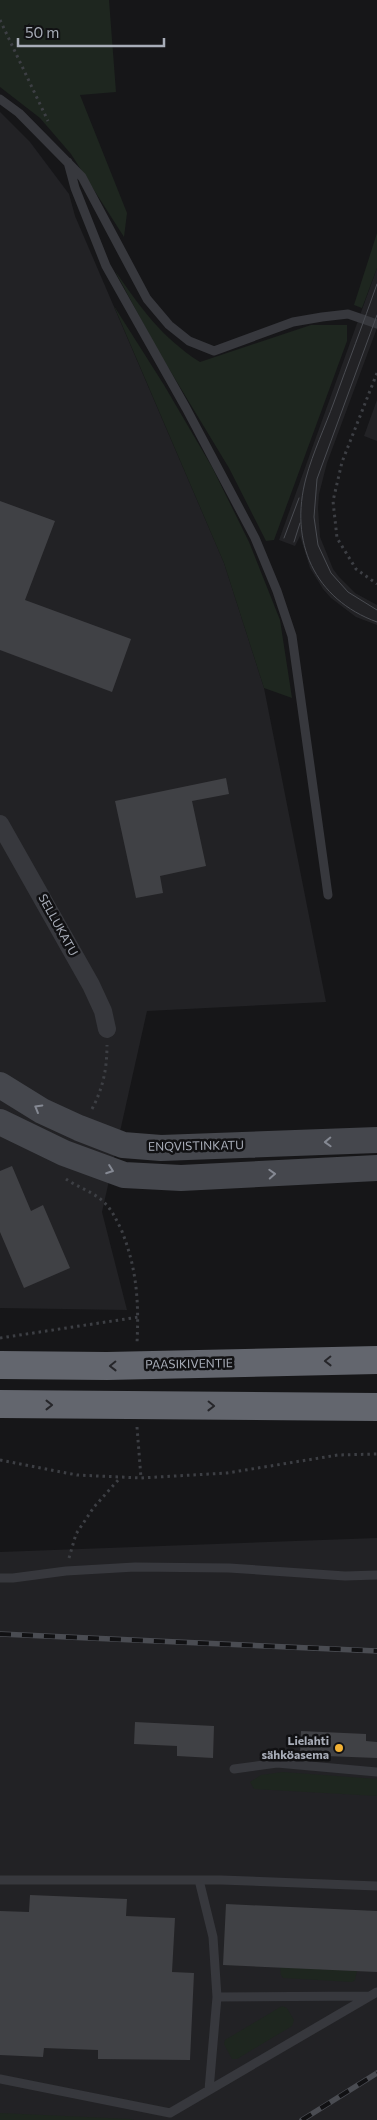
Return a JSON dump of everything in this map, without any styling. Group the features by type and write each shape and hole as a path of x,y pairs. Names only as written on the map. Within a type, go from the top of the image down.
{"highway":[{"name":"PAASIKIVENTIE","path":"0,1365 107,1366 377,1360"},
{"path":"0,1404 377,1407"}],"main road":[{"name":"ENQVISTINKATU","path":"0,1085 42,1111 78,1128 123,1145 161,1148 377,1140"},
{"path":"0,1122 64,1153 124,1175 181,1178 377,1168"}],"street":[{"name":"SELLUKATU","path":"0,824 91,985 103,1011 107,1029"}],"lane":[{"path":"0,98 19,113 82,177 147,299 169,325 189,341 214,351 293,322 348,314 377,324"},
{"path":"68,162 75,188 106,266 191,416 255,538 277,590 292,636 328,895"},
{"path":"0,1578 134,1567 229,1568 345,1576 377,1575"},
{"path":"234,1769 277,1763 377,1772"},
{"path":"0,1880 199,1880 377,1886"},
{"path":"199,1880 213,1938 217,1997 210,2090"},
{"path":"217,1997 374,1994"},
{"path":"0,2079 171,2117 210,2090 374,1994"}],"path":[{"path":"0,20 49,123"},
{"path":"377,373 342,462 333,501 337,538 356,569 377,584"},
{"path":"93,1107 104,1085 107,1029"},
{"path":"59,1174 78,1188 98,1197 112,1211 127,1243 136,1278 139,1317 137,1351"},
{"path":"0,1338 139,1317"},
{"path":"137,1425 141,1478"},
{"path":"0,1460 77,1475 141,1478 227,1473 338,1455 377,1454"},
{"path":"66,1572 76,1534 94,1507 120,1477"}],"shaded area":[{"path":"0,0 109,0 116,92 80,95 127,213 124,237 71,154 40,118 0,87"},
{"path":"0,112 30,142 69,194 75,216 224,563 264,688 326,1002 147,1011 102,1212 127,1310 0,1308"},
{"path":"377,233 377,268 362,308 354,305"},
{"path":"377,268 377,328 327,463 319,494 318,508 320,537 333,569 355,593 377,605 377,625 356,617 331,598 323,589 310,568 300,536 295,546 279,540"},
{"path":"115,271 143,310 163,332 174,343 200,362 311,325 347,325 347,341 274,540 266,541 229,468 157,349"},
{"path":"114,306 164,385 212,467 249,542 280,620 292,698 264,688 224,563"},
{"path":"377,400 377,441 364,436"},
{"path":"377,1538 377,2120 0,2120 0,1552"},
{"path":"283,1772 377,1779 377,1796 254,1789 250,1782 261,1775"},
{"path":"280,1967 357,1971 355,1980 352,1982 283,1978"},
{"path":"282,2006 287,2008 294,2020 292,2026 237,2059 232,2059 224,2044 225,2040"},
{"path":"0,2113 130,2119 134,2120 0,2120"}],"building":[{"path":"0,501 55,521 25,600 131,639 112,692 0,650"},
{"path":"226,778 229,794 192,801 206,866 160,876 163,893 136,898 115,801"},
{"path":"12,1166 31,1211 43,1205 70,1268 24,1288 0,1232 0,1171"},
{"path":"135,1722 214,1726 213,1758 177,1756 177,1746 134,1744"},
{"name":"Lielahti sähköasema","path":"301,1731 366,1734 366,1741 377,1742 377,1758 300,1755"},
{"path":"30,1895 127,1899 126,1916 175,1918 172,1972 194,1973 190,2060 98,2059 98,2050 44,2048 43,2057 0,2055 0,1911 29,1912"},
{"path":"226,1904 377,1911 377,1972 223,1965"}],"tram line":[{"path":"377,284 309,468 302,502 301,524 304,546 322,583 337,599 355,612 377,622"},
{"path":"377,315 317,479 314,517 318,545 331,573 348,592 377,610"},
{"path":"284,538 299,498"},
{"path":"294,542 300,523"}],"railway":[{"path":"0,1634 377,1651"},
{"path":"302,2120 377,2073"}],"place":[{"name":"Lielahti sähköasema","path":"339,1748"}]}
